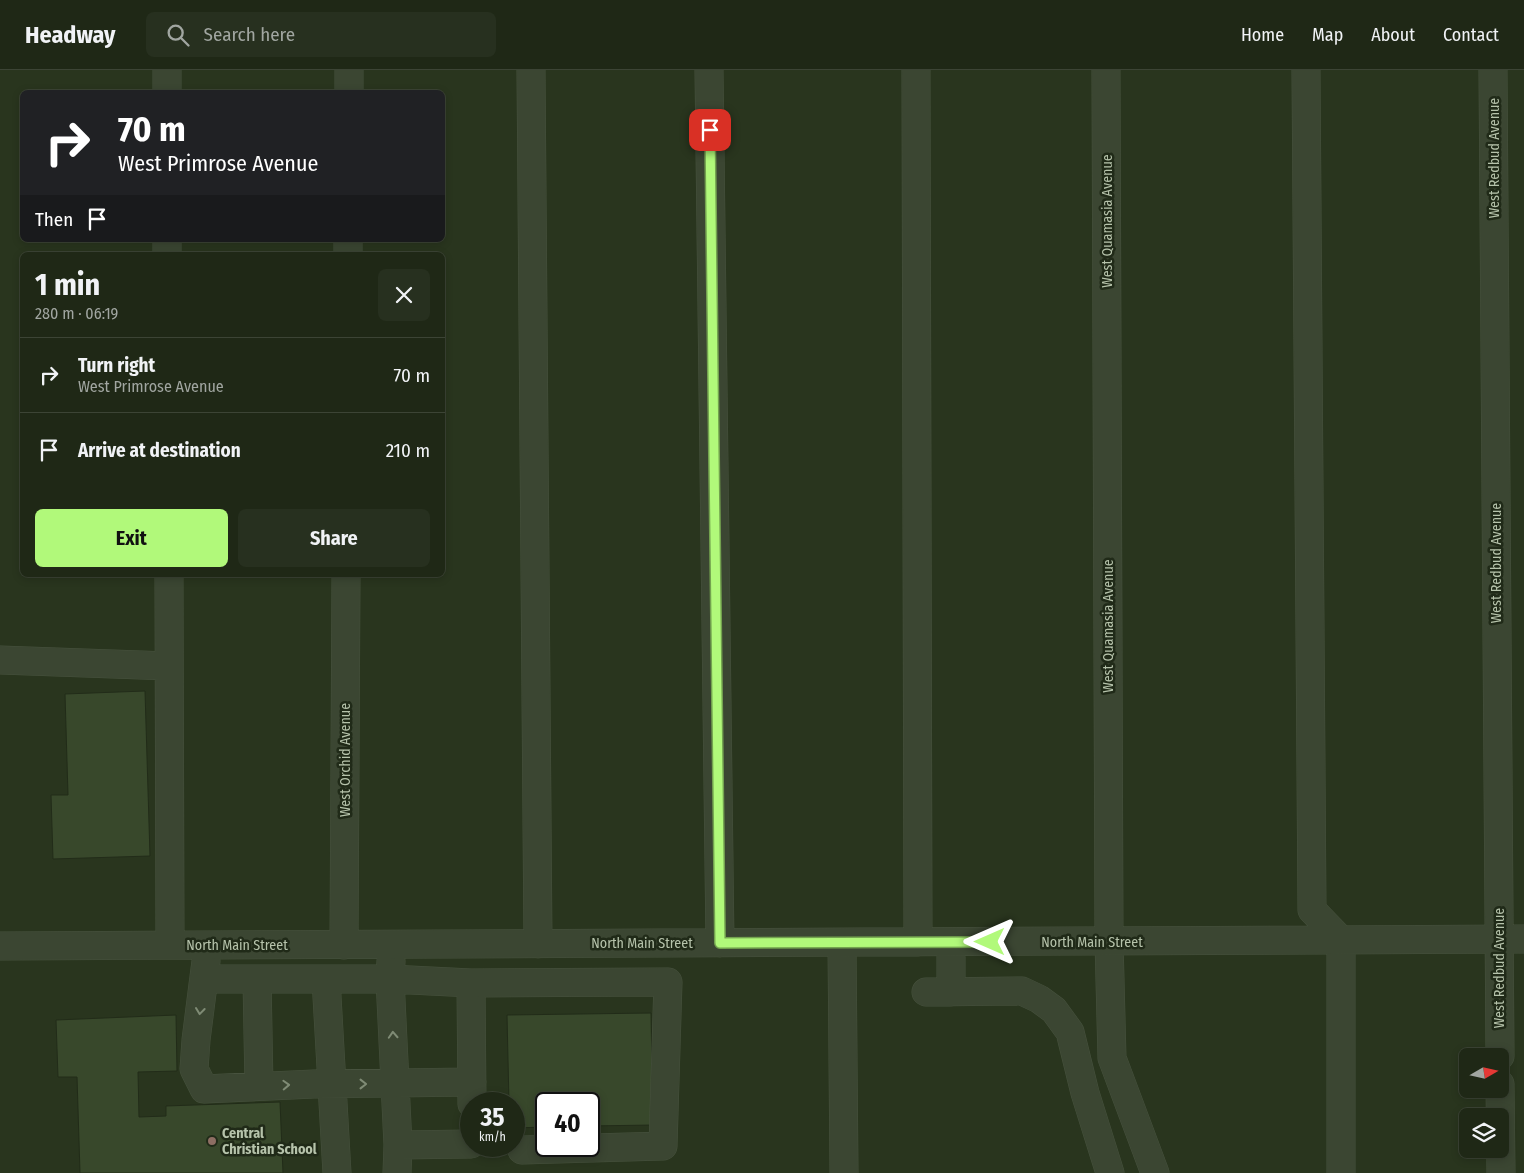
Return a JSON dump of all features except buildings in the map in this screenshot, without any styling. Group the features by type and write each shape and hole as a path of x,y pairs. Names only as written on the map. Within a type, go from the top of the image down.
{"street":[{"path":"167,70 167,90"},
{"path":"349,90 350,70"},
{"path":"531,70 538,944"},
{"path":"710,70 720,943"},
{"path":"916,70 918,942"},
{"name":"West Quamasia Avenue","path":"1106,70 1112,1058 1153,1166"},
{"path":"1306,70 1312,910 1341,940 1341,1173"},
{"name":"West Redbud Avenue","path":"1493,70 1512,940 1501,1048"},
{"path":"169,577 170,945"},
{"name":"West Orchid Avenue","path":"344,945 346,577"},
{"path":"0,660 169,666"},
{"name":"North Main Street","path":"0,946 1512,940"},
{"path":"842,942 844,1173"},
{"path":"951,942 938,992 1022,990 1054,1010 1070,1032 1085,1093 1110,1173 1153,1166"},
{"path":"391,944 390,979 398,1145 397,1173"},
{"path":"208,945 194,1069 204,1089 332,1084 395,1084 463,1092"},
{"path":"204,979 668,982 663,1146 525,1150"},
{"path":"256,979 259,1086"},
{"path":"326,979 337,1173"},
{"path":"471,982 472,1092"},
{"path":"1500,1098 1501,1173"},
{"path":"398,1145 460,1144"}],"place":[{"name":"Central Christian School","path":"212,1141"}],"route":[{"path":"710,130 720,943 990,942"}]}
